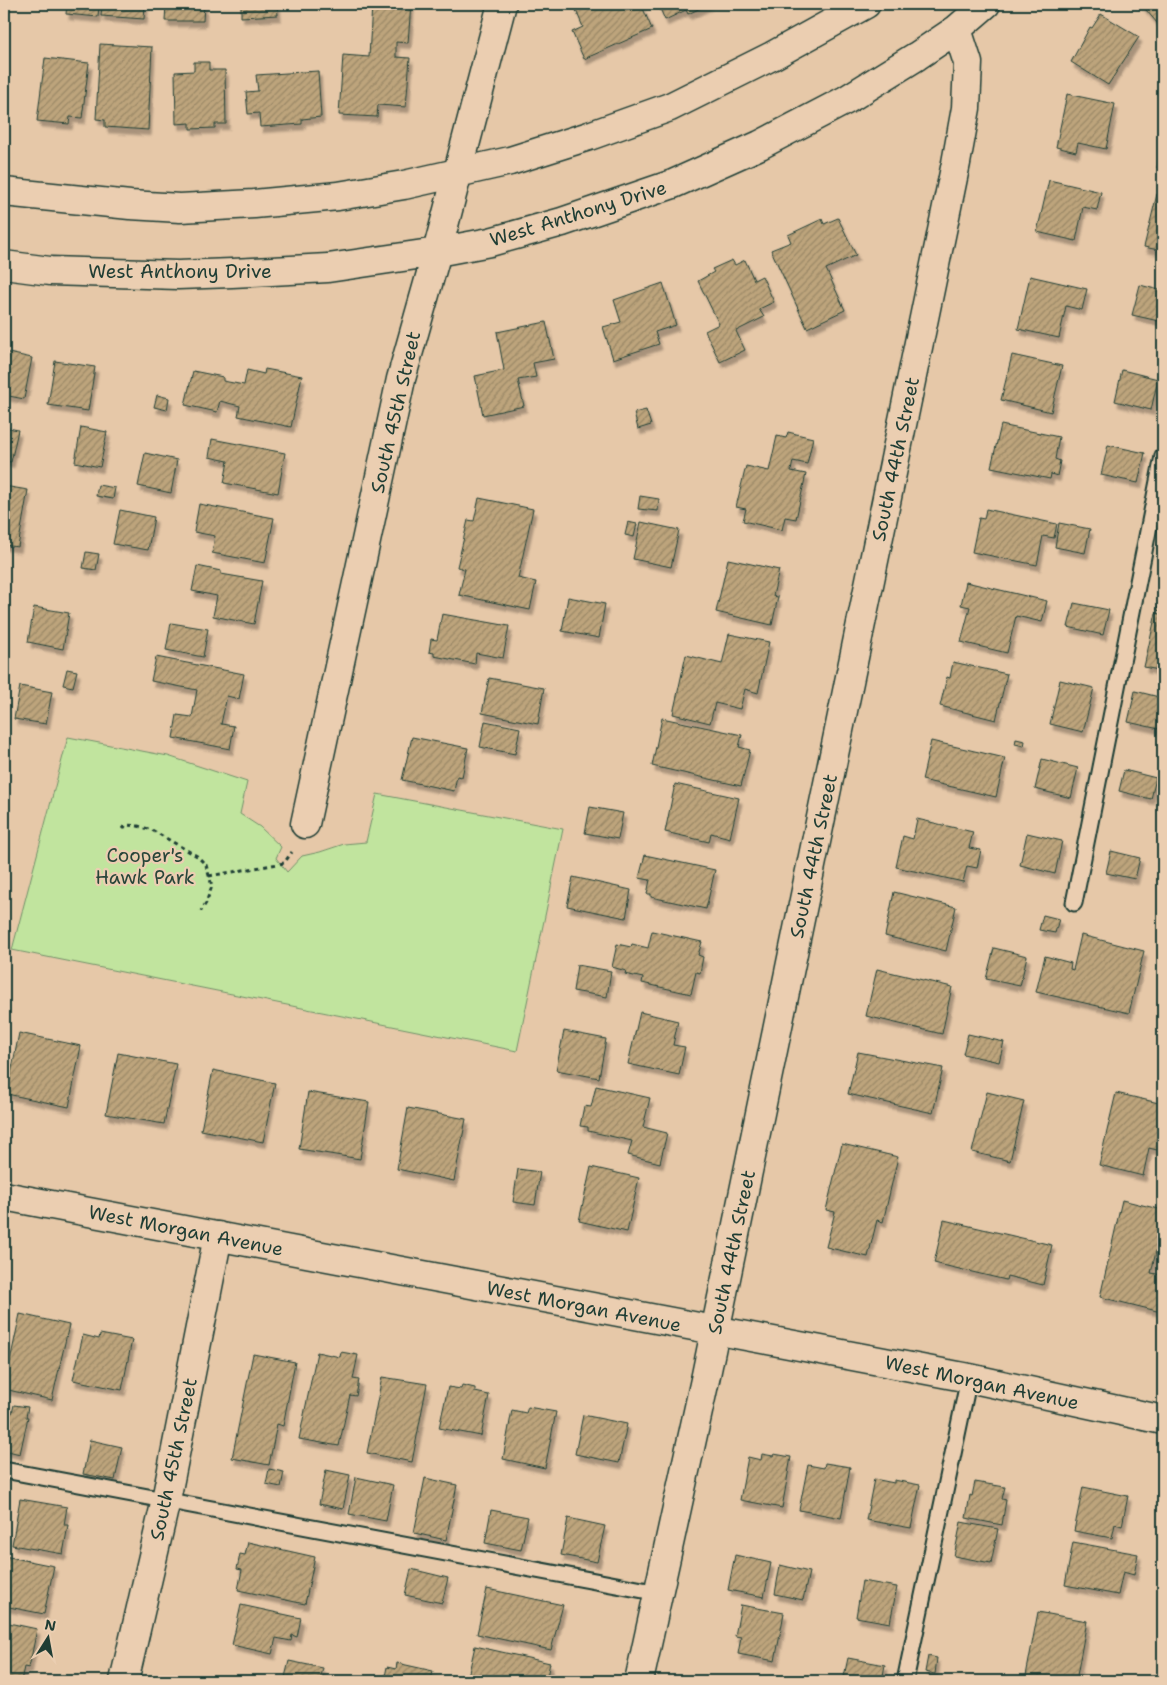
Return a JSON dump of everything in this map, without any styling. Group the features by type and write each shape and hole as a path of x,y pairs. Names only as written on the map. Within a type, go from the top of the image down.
{"street":[{"name":"South 45th Street","path":"305,824 401,379 502,4"},
{"path":"4,192 130,205 190,208 338,196 404,185 510,161 589,136 670,107 772,56 866,4"},
{"name":"West Anthony Drive","path":"4,265 50,271 178,274 232,273 328,268 490,242 562,222 673,184 760,145 846,100 958,29 986,4"},
{"name":"South 44th Street","path":"639,1681 715,1330 956,163 966,108 968,63 958,29"},
{"name":"West Morgan Avenue","path":"4,1196 969,1378 1163,1420"},
{"name":"South 45th Street","path":"124,1681 166,1500 218,1236"}],"lane":[{"path":"1074,903 1163,456"},
{"path":"905,1681 969,1378"},
{"path":"4,1470 659,1593"}],"path":[{"path":"123,829 126,825 152,830 197,856 206,865 212,886 201,911"},
{"path":"209,876 284,863"}],"green space":[{"name":"Cooper's Hawk Park","path":"68,737 168,756 247,782 240,814 260,827 281,847 276,858 287,872 302,856 344,844 366,842 377,794 563,829 517,1051 12,950"}],"building":[{"path":"67,4 99,4 98,17 66,14"},
{"path":"102,4 145,4 144,19 101,16"},
{"path":"166,4 204,4 203,21 165,21"},
{"path":"241,4 277,4 278,15 241,17"},
{"path":"372,4 411,4 408,43 396,42 396,57 410,58 406,107 378,105 377,117 339,115 343,55 369,57"},
{"path":"577,4 641,4 652,29 584,59 572,32 583,27 575,8 578,7"},
{"path":"658,4 709,4 688,14 686,10 665,20"},
{"path":"1141,4 1163,4 1163,30"},
{"path":"1101,14 1139,37 1108,85 1071,62 1090,27 1092,28"},
{"path":"100,44 152,47 148,130 105,127 105,120 96,119"},
{"path":"45,58 89,63 82,118 70,117 69,124 37,121"},
{"path":"194,62 209,62 209,70 225,70 226,124 215,124 215,128 190,129 190,123 176,124 175,72 194,71"},
{"path":"318,71 321,117 302,119 302,124 260,127 259,113 248,114 246,92 258,91 256,75"},
{"path":"1067,94 1115,104 1106,149 1078,143 1076,152 1056,147"},
{"path":"1163,135 1163,169 1157,168"},
{"path":"1049,180 1101,192 1097,210 1083,207 1076,241 1037,232"},
{"path":"1157,194 1163,195 1163,251 1144,247"},
{"path":"838,218 856,255 826,269 845,310 807,328 771,250 791,242 788,235 822,219 824,224"},
{"path":"732,260 735,265 745,260 754,280 762,276 774,302 759,309 764,317 736,331 745,350 720,362 705,331 719,324 698,281 714,272 712,269"},
{"path":"1030,276 1087,289 1082,310 1066,306 1059,338 1018,329"},
{"path":"663,283 676,325 655,332 659,344 613,359 603,327 621,322 614,300"},
{"path":"1140,285 1163,291 1163,322 1132,315"},
{"path":"546,322 554,359 533,363 536,377 518,380 524,406 483,415 475,376 504,370 497,332"},
{"path":"4,352 32,358 24,399 4,395"},
{"path":"1012,355 1062,366 1051,412 1001,400"},
{"path":"55,361 95,367 88,411 48,405"},
{"path":"265,369 302,376 291,427 238,416 240,406 220,401 217,412 185,405 193,371 223,377 223,381 244,385 247,370 264,374"},
{"path":"1122,370 1158,379 1151,410 1115,401"},
{"path":"157,395 169,398 167,410 154,407"},
{"path":"646,410 651,425 638,429 634,413"},
{"path":"1001,425 1059,437 1055,459 1060,461 1057,476 1051,474 1050,479 991,467"},
{"path":"4,427 18,430 11,462 4,461"},
{"path":"81,427 107,432 100,467 75,462"},
{"path":"788,432 813,438 807,464 793,461 791,471 806,474 796,519 785,517 782,530 743,521 746,509 736,507 746,466 769,471 777,436 786,438"},
{"path":"212,439 285,453 278,493 224,483 228,461 209,457"},
{"path":"1108,445 1145,453 1138,483 1101,475"},
{"path":"145,453 177,460 171,493 138,486"},
{"path":"98,485 115,488 113,499 96,496"},
{"path":"4,486 28,490 18,547 4,545"},
{"path":"640,496 659,499 658,511 638,509"},
{"path":"479,498 533,509 518,578 536,582 530,610 459,595 465,569 457,567 468,520 474,521"},
{"path":"199,504 274,518 265,563 212,553 215,536 194,532"},
{"path":"986,509 1057,524 1054,538 1043,536 1037,565 972,552 979,518 984,519"},
{"path":"120,510 154,517 148,550 113,544"},
{"path":"628,522 637,524 634,537 625,535"},
{"path":"641,522 679,530 671,567 633,559"},
{"path":"1059,523 1090,529 1085,553 1055,547"},
{"path":"86,552 99,554 96,570 83,568"},
{"path":"728,559 779,570 773,596 778,597 772,625 716,612"},
{"path":"197,566 221,571 221,574 262,581 254,624 213,616 217,596 192,591"},
{"path":"966,582 1047,601 1042,622 1016,616 1007,653 961,642 970,607 961,605"},
{"path":"1163,583 1163,612 1157,610"},
{"path":"568,597 605,604 599,638 562,631"},
{"path":"1074,603 1109,610 1103,635 1068,627"},
{"path":"34,607 69,613 63,649 28,642"},
{"path":"1156,613 1163,615 1163,671 1144,667"},
{"path":"442,614 509,626 503,658 476,653 475,664 434,656 434,653 429,652 431,639 437,640"},
{"path":"171,623 208,629 203,657 166,650"},
{"path":"729,634 769,642 758,693 745,689 740,709 715,703 710,723 673,714 686,655 722,664"},
{"path":"156,657 244,674 239,699 227,696 221,724 234,726 230,749 173,738 177,715 192,717 197,690 151,681"},
{"path":"953,662 1007,674 996,720 940,706 947,677 950,678"},
{"path":"67,669 77,671 73,687 63,685"},
{"path":"489,678 544,688 538,724 482,713"},
{"path":"1060,680 1094,688 1083,732 1050,724"},
{"path":"20,686 52,692 46,724 14,719"},
{"path":"1135,691 1163,698 1159,729 1128,722"},
{"path":"662,718 742,735 739,747 750,750 741,786 652,766"},
{"path":"485,721 520,728 515,754 480,747"},
{"path":"412,737 468,748 462,777 457,776 454,791 402,780"},
{"path":"1016,739 1025,741 1024,746 1015,744"},
{"path":"931,741 1005,758 996,797 922,780"},
{"path":"1042,759 1078,768 1071,798 1035,789"},
{"path":"1124,770 1156,778 1151,799 1119,791"},
{"path":"675,784 739,798 730,838 711,833 709,842 665,832"},
{"path":"590,807 623,813 618,839 585,833"},
{"path":"917,819 973,832 969,848 981,850 977,868 967,866 963,882 896,867 903,836 913,839"},
{"path":"1027,833 1062,841 1055,874 1020,865"},
{"path":"1111,851 1140,858 1135,879 1106,873"},
{"path":"645,855 715,870 706,909 651,897 651,894 647,894 650,880 639,878"},
{"path":"573,877 631,890 626,918 567,906"},
{"path":"894,892 956,907 946,951 885,936"},
{"path":"1043,915 1059,919 1055,933 1039,930"},
{"path":"652,931 702,942 698,955 703,957 700,973 696,972 691,994 642,983 643,978 625,974 626,971 612,967 617,944 631,947 632,944 648,948"},
{"path":"1081,935 1144,951 1129,1013 1036,992 1045,956 1071,963 1070,969 1073,970"},
{"path":"994,948 1027,956 1020,986 986,979"},
{"path":"577,965 611,971 607,997 573,991"},
{"path":"877,969 952,987 942,1034 866,1016"},
{"path":"640,1012 678,1021 673,1045 685,1047 679,1075 628,1064"},
{"path":"564,1031 606,1039 599,1078 556,1070"},
{"path":"19,1033 81,1046 69,1107 7,1094"},
{"path":"968,1034 1004,1042 999,1062 963,1054"},
{"path":"858,1052 943,1068 933,1113 848,1094"},
{"path":"118,1053 176,1064 164,1124 106,1114"},
{"path":"213,1070 275,1083 263,1142 201,1130"},
{"path":"596,1086 650,1098 643,1127 667,1133 660,1163 628,1155 632,1141 588,1131 588,1127 580,1126 584,1106 591,1107"},
{"path":"308,1092 369,1102 360,1159 299,1149"},
{"path":"987,1092 1024,1101 1010,1161 972,1152"},
{"path":"1116,1093 1163,1104 1163,1147 1161,1151 1149,1148 1143,1176 1099,1165"},
{"path":"408,1108 466,1119 454,1181 397,1169"},
{"path":"842,1144 898,1157 883,1222 877,1220 868,1257 826,1247 835,1212 826,1210"},
{"path":"591,1167 639,1178 627,1232 579,1221"},
{"path":"518,1169 540,1172 535,1205 513,1202"},
{"path":"1122,1200 1163,1210 1163,1222 1151,1273 1163,1275 1163,1303 1161,1312 1100,1297"},
{"path":"944,1220 1052,1245 1043,1285 1007,1276 1006,1280 934,1263"},
{"path":"20,1314 69,1325 52,1400 4,1389"},
{"path":"100,1334 132,1340 122,1390 73,1380 83,1335 99,1339"},
{"path":"317,1352 340,1357 341,1352 358,1355 353,1379 359,1380 356,1396 350,1395 339,1446 299,1439"},
{"path":"253,1354 295,1362 283,1426 277,1424 269,1465 232,1458"},
{"path":"382,1377 427,1384 412,1462 367,1453"},
{"path":"462,1385 475,1388 475,1392 489,1395 481,1436 439,1428 448,1387 461,1389"},
{"path":"14,1405 28,1407 26,1417 28,1417 20,1454 4,1450 4,1412 12,1413"},
{"path":"528,1407 556,1412 545,1468 503,1459 512,1410 526,1413"},
{"path":"583,1415 627,1424 619,1463 575,1454"},
{"path":"90,1440 122,1447 115,1480 83,1474"},
{"path":"762,1454 791,1457 782,1508 740,1500 748,1457 761,1460"},
{"path":"825,1463 850,1467 841,1518 799,1510 808,1465 824,1468"},
{"path":"269,1469 284,1472 281,1487 266,1484"},
{"path":"326,1470 350,1475 343,1509 319,1504"},
{"path":"356,1477 393,1485 386,1521 349,1514"},
{"path":"425,1478 457,1485 446,1540 414,1533"},
{"path":"874,1479 894,1483 894,1480 920,1485 911,1528 866,1520"},
{"path":"975,1482 1005,1487 1002,1499 1006,1500 1002,1525 966,1518 970,1495 972,1496"},
{"path":"1083,1487 1128,1496 1122,1526 1115,1524 1112,1538 1074,1531"},
{"path":"20,1499 67,1507 64,1525 68,1525 63,1554 12,1545"},
{"path":"491,1510 528,1517 521,1550 485,1543"},
{"path":"568,1518 605,1526 597,1562 561,1555"},
{"path":"961,1522 998,1529 991,1563 954,1556"},
{"path":"248,1542 315,1557 305,1604 238,1590 242,1570 237,1569 240,1554 245,1555"},
{"path":"1073,1542 1138,1554 1134,1575 1123,1572 1118,1595 1065,1585"},
{"path":"735,1555 771,1563 764,1597 728,1590"},
{"path":"4,1556 54,1566 44,1614 4,1606"},
{"path":"780,1565 809,1572 803,1600 775,1594"},
{"path":"411,1569 448,1578 442,1603 405,1595"},
{"path":"862,1581 897,1587 890,1623 856,1617"},
{"path":"487,1589 563,1605 551,1650 477,1634"},
{"path":"241,1605 301,1618 297,1637 292,1635 291,1641 276,1638 272,1654 232,1645"},
{"path":"741,1605 784,1613 775,1661 738,1654 741,1637 735,1636"},
{"path":"1038,1612 1087,1621 1076,1681 1025,1681"},
{"path":"4,1622 37,1629 29,1668 24,1667 21,1681 4,1681"},
{"path":"475,1646 550,1663 546,1681 467,1681"},
{"path":"928,1656 937,1658 935,1674 925,1672"},
{"path":"848,1658 885,1665 882,1681 843,1681"},
{"path":"289,1661 323,1668 320,1681 284,1681"},
{"path":"397,1663 433,1671 431,1681 384,1681 387,1667 396,1669"}]}
